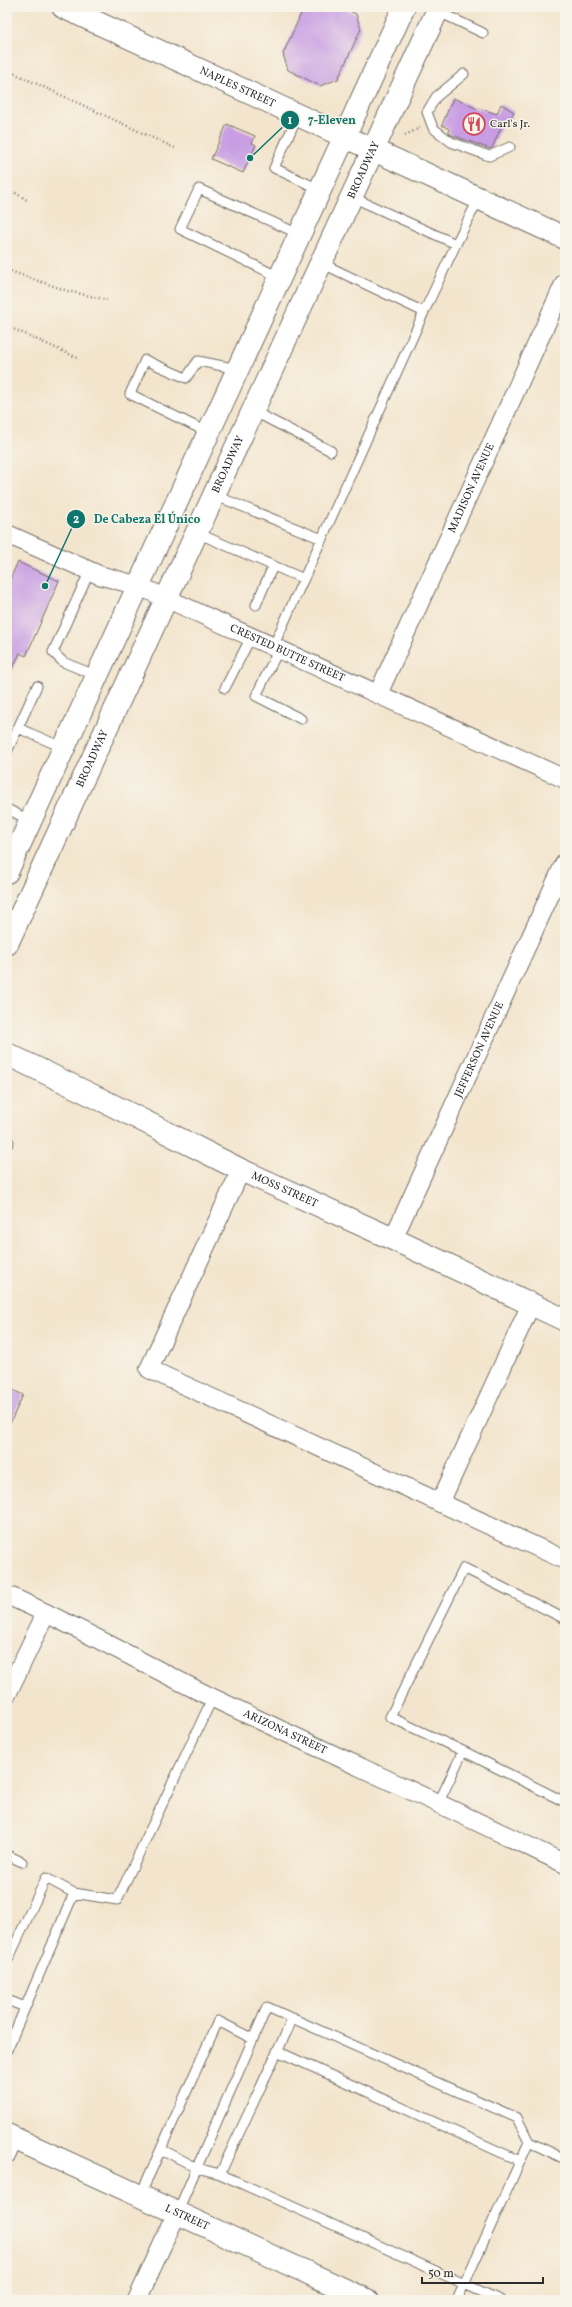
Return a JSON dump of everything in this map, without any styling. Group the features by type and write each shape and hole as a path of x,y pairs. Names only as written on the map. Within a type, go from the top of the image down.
{"main road":[{"name":"NAPLES STREET","path":"63,7 91,13 298,115 565,238"},
{"path":"7,872 404,7"},
{"name":"BROADWAY","path":"7,944 438,9"},
{"name":"MOSS STREET","path":"7,1054 241,1170 393,1239 565,1320"},
{"name":"L STREET","path":"9,2142 140,2196 177,2213 337,2294 367,2300"}],"street":[{"name":"MADISON AVENUE","path":"378,694 565,282"},
{"name":"CRESTED BUTTE STREET","path":"7,534 90,570 139,586 565,779"},
{"name":"JEFFERSON AVENUE","path":"393,1239 565,862"},
{"path":"241,1170 148,1369 565,1560"},
{"path":"440,1503 530,1304"},
{"name":"ARIZONA STREET","path":"7,1595 46,1612 213,1697 439,1802 565,1864"},
{"path":"7,1694 46,1612"},
{"path":"138,2300 177,2213"}],"lane":[{"path":"438,9 483,33"},
{"path":"464,74 436,97 427,112 433,128 451,142 489,156 510,147"},
{"path":"298,115 274,168 321,190"},
{"path":"280,278 180,229 199,189 301,234"},
{"path":"352,197 456,244"},
{"path":"301,719 256,696 304,579 424,312 479,198"},
{"path":"321,263 424,312"},
{"path":"209,433 130,394 144,360 186,378 198,361 238,369"},
{"path":"253,411 331,451"},
{"path":"214,495 322,539"},
{"path":"196,532 304,579"},
{"path":"256,605 273,566"},
{"path":"90,570 53,652 63,662 97,676"},
{"path":"226,688 251,636"},
{"path":"7,752 37,686"},
{"path":"18,728 64,748"},
{"path":"7,809 31,821"},
{"path":"565,1620 464,1568 390,1717 463,1751 565,1802"},
{"path":"7,1962 46,1878 74,1893 117,1900 213,1697"},
{"path":"439,1802 463,1751"},
{"path":"7,1855 22,1862"},
{"path":"7,2050 74,1893"},
{"path":"7,2000 25,2007"},
{"path":"177,2213 267,2007 517,2118 529,2142 565,2159"},
{"path":"220,2174 293,2018"},
{"path":"140,2196 218,2021 253,2039"},
{"path":"277,2051 520,2161"},
{"path":"458,2300 529,2142"},
{"path":"161,2149 197,2168 220,2174 500,2300"}],"path":[{"path":"7,70 177,149"},
{"path":"405,135 431,123"},
{"path":"7,199 9,195 14,192 27,200"},
{"path":"7,232 13,236"},
{"path":"7,270 68,291 107,300"},
{"path":"7,326 80,359"}],"building":[{"path":"304,7 341,7 356,14 361,29 338,79 320,86 288,70 283,54"},
{"name":"Carl's Jr.","path":"453,98 478,109 479,108 497,114 501,104 514,112 509,122 502,125 493,146 490,149 452,135 449,133 449,129 442,125"},
{"path":"227,124 255,136 252,143 256,145 243,173 211,159"},
{"path":"18,562 59,581 26,656 20,653 7,680 7,585"},
{"path":"7,1387 23,1395 7,1430"}],"place":[{"name":"Carl's Jr.","path":"474,124"},
{"name":"7-Eleven","path":"250,158"},
{"name":"De Cabeza El Único","path":"45,586"}]}
